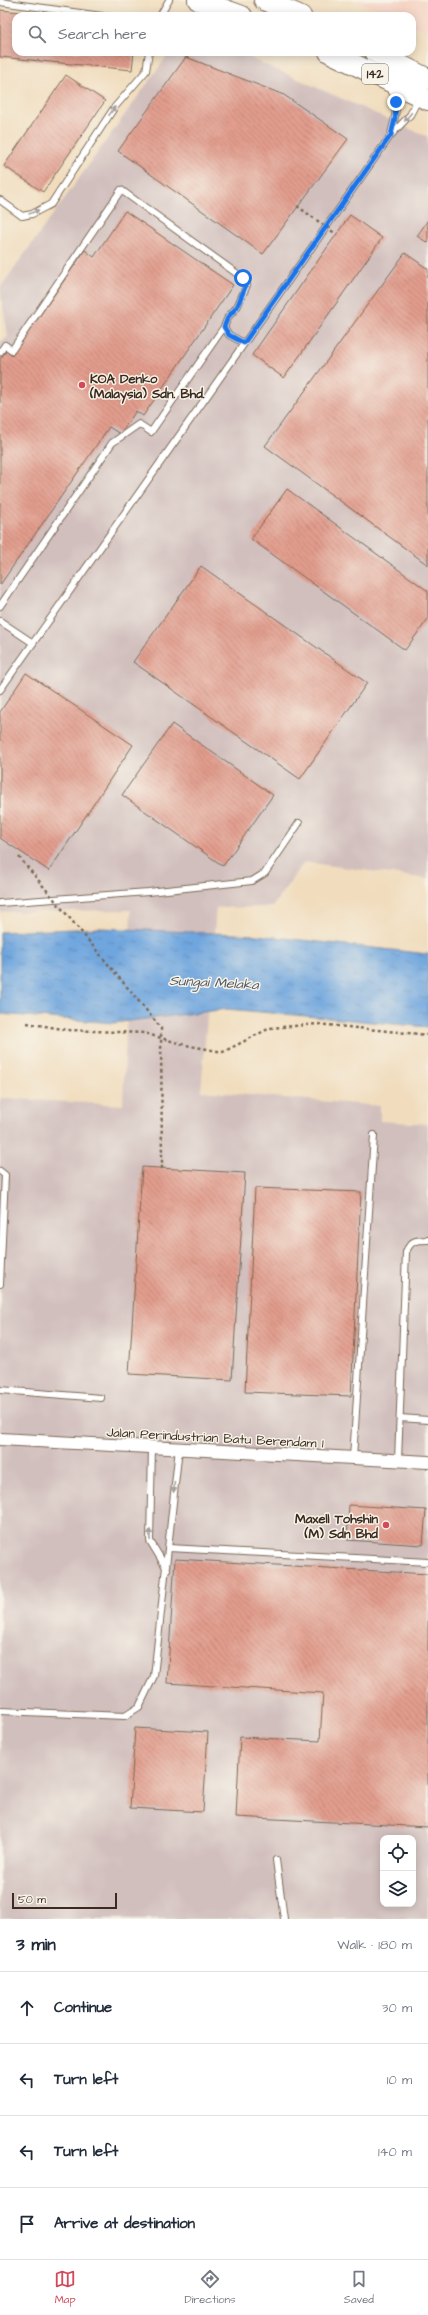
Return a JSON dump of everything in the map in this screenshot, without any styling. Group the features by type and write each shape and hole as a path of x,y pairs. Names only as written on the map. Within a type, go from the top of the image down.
{"main road":[{"path":"264,0 292,12"},
{"path":"203,1 232,12"},
{"name":"142","path":"337,56 378,76 425,88"},
{"name":"142","path":"381,56 425,88"}],"street":[{"name":"Jalan Perindustrian Batu Berendam 1","path":"0,1439 428,1462"}],"lane":[{"path":"162,12 169,0"},
{"path":"0,2 73,12"},
{"path":"0,200 22,216 32,214 51,204 114,108 146,70 148,56"},
{"path":"378,76 392,91 396,102 395,118 391,135"},
{"path":"0,690 391,135 410,115 425,88"},
{"path":"0,352 5,345 12,350 121,190 243,278 246,285 237,307 228,317 224,327 151,432 139,424 112,442 0,606"},
{"path":"224,327 229,335 244,343"},
{"path":"0,621 33,642"},
{"path":"0,902 148,892 252,881 265,873 299,823"},
{"path":"353,1458 374,1135"},
{"path":"0,1171 5,1175 0,1284"},
{"path":"398,1460 406,1252 409,1244 415,1240 428,1240"},
{"path":"0,1390 100,1398"},
{"path":"400,1418 428,1420"},
{"path":"152,1447 150,1541 167,1569"},
{"path":"0,1711 125,1716 139,1707 154,1676 167,1569 178,1448"},
{"path":"169,1548 428,1562"},
{"path":"276,1860 284,1919"}],"path":[{"path":"297,206 336,234"},
{"path":"19,857 161,1028 162,1169"},
{"path":"26,1024 68,1030 144,1033 185,1045 223,1052 270,1028 317,1024 428,1035"}],"shaded area":[{"path":"355,0 428,0 428,32 416,27 416,12 383,12"},
{"path":"167,56 246,56 428,137 428,879 304,862 272,907 216,908 201,1091 380,1106 380,1121 428,1124 428,1919 0,1919 0,1098 123,1105 131,910 0,912 0,342 8,337 0,288"}],"water":[{"name":"Sungai Melaka","path":"100,928 256,935 428,954 428,1027 227,1009 113,1023 0,1014 0,932"}],"building":[{"path":"0,10 22,12 12,12 12,56 134,56 132,70 0,57"},
{"path":"186,57 284,95 348,139 263,254 118,151"},
{"path":"66,75 105,101 43,192 4,166"},
{"name":"KOA Denko (Malaysia) Sdn. Bhd.","path":"125,211 233,285 143,416 136,411 120,434 109,427 0,585 0,359 6,351 12,356 85,250 94,257"},
{"path":"350,215 382,238 284,378 252,355"},
{"path":"428,220 428,243 417,236"},
{"path":"405,253 428,269 428,565 265,446"},
{"path":"287,489 428,591 428,619 405,650 251,539"},
{"path":"201,566 367,683 300,779 133,662"},
{"path":"26,673 133,745 49,871 0,838 0,712"},
{"path":"172,724 273,795 223,866 122,795"},
{"path":"142,1167 245,1173 232,1380 129,1374"},
{"path":"255,1188 361,1192 351,1396 245,1392"},
{"name":"Maxell Tohshin (M) Sdn Bhd","path":"349,1505 426,1510 423,1545 347,1540"},
{"path":"175,1559 428,1574 428,1827 236,1817 240,1737 320,1741 323,1693 167,1683"},
{"path":"135,1728 208,1732 203,1812 130,1808"}],"place":[{"name":"KOA Denko (Malaysia) Sdn. Bhd.","path":"82,385"},
{"name":"Maxell Tohshin (M) Sdn Bhd","path":"386,1525"}],"route":[{"path":"243,278 246,285 237,307 228,317 224,327 229,335 244,343 391,135 395,118 396,102"}]}
